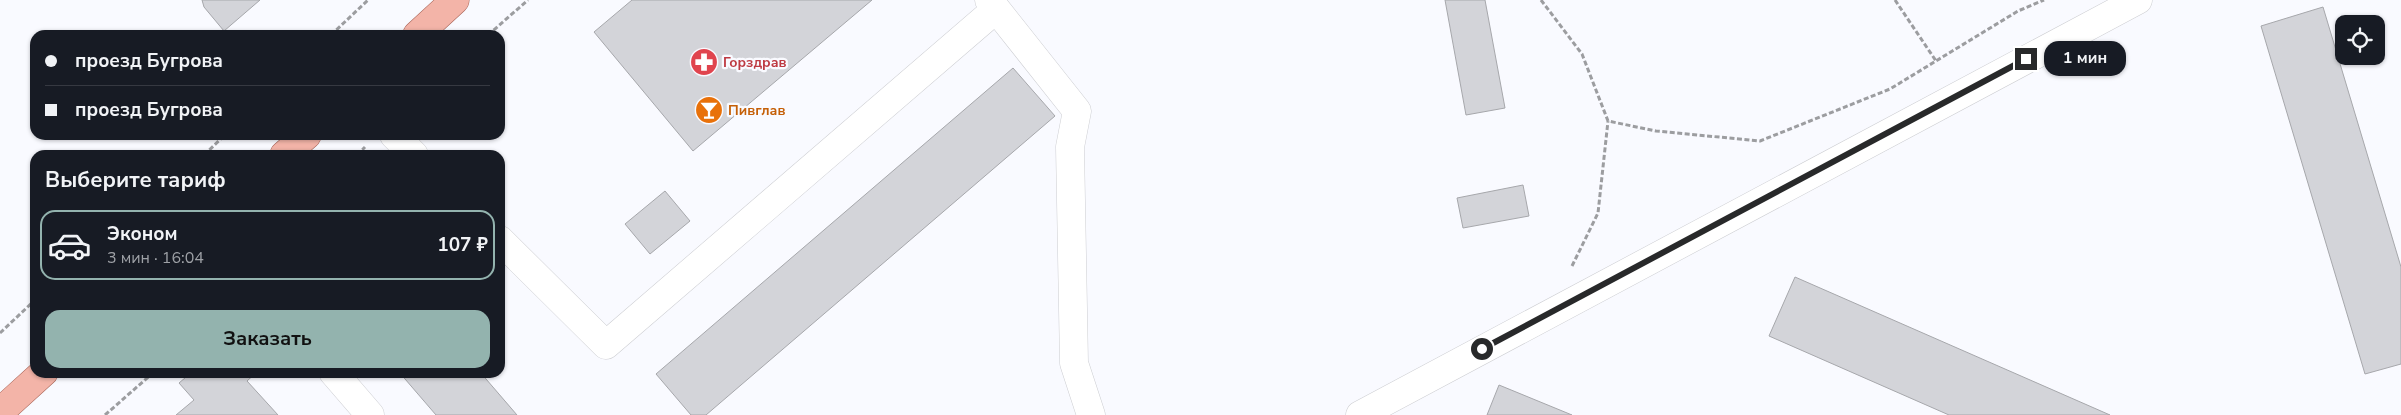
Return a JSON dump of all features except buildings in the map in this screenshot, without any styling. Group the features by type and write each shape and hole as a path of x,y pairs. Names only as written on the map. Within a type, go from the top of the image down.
{"main road":[{"path":"422,30 455,0"},
{"path":"290,150 300,140"},
{"path":"0,412 37,378"}],"street":[{"path":"1360,415 2138,0"},
{"path":"505,245 606,345 992,5 1077,111 1070,147 1074,363 1091,415"},
{"path":"399,140 409,150"},
{"path":"338,378 370,415"}],"path":[{"path":"336,30 368,0"},
{"path":"494,30 528,0"},
{"path":"1541,0 1582,54 1608,121 1598,213 1572,266"},
{"path":"1895,0 1936,61"},
{"path":"1608,121 1656,131 1760,141 1890,89 2018,11 2044,0"},
{"path":"209,150 220,140"},
{"path":"0,333 30,305"},
{"path":"105,415 147,378"}],"place":[{"name":"Горздрав","path":"704,62"},
{"name":"Пивглав","path":"709,110"}],"route":[{"path":"1482,349 2026,59"}]}
